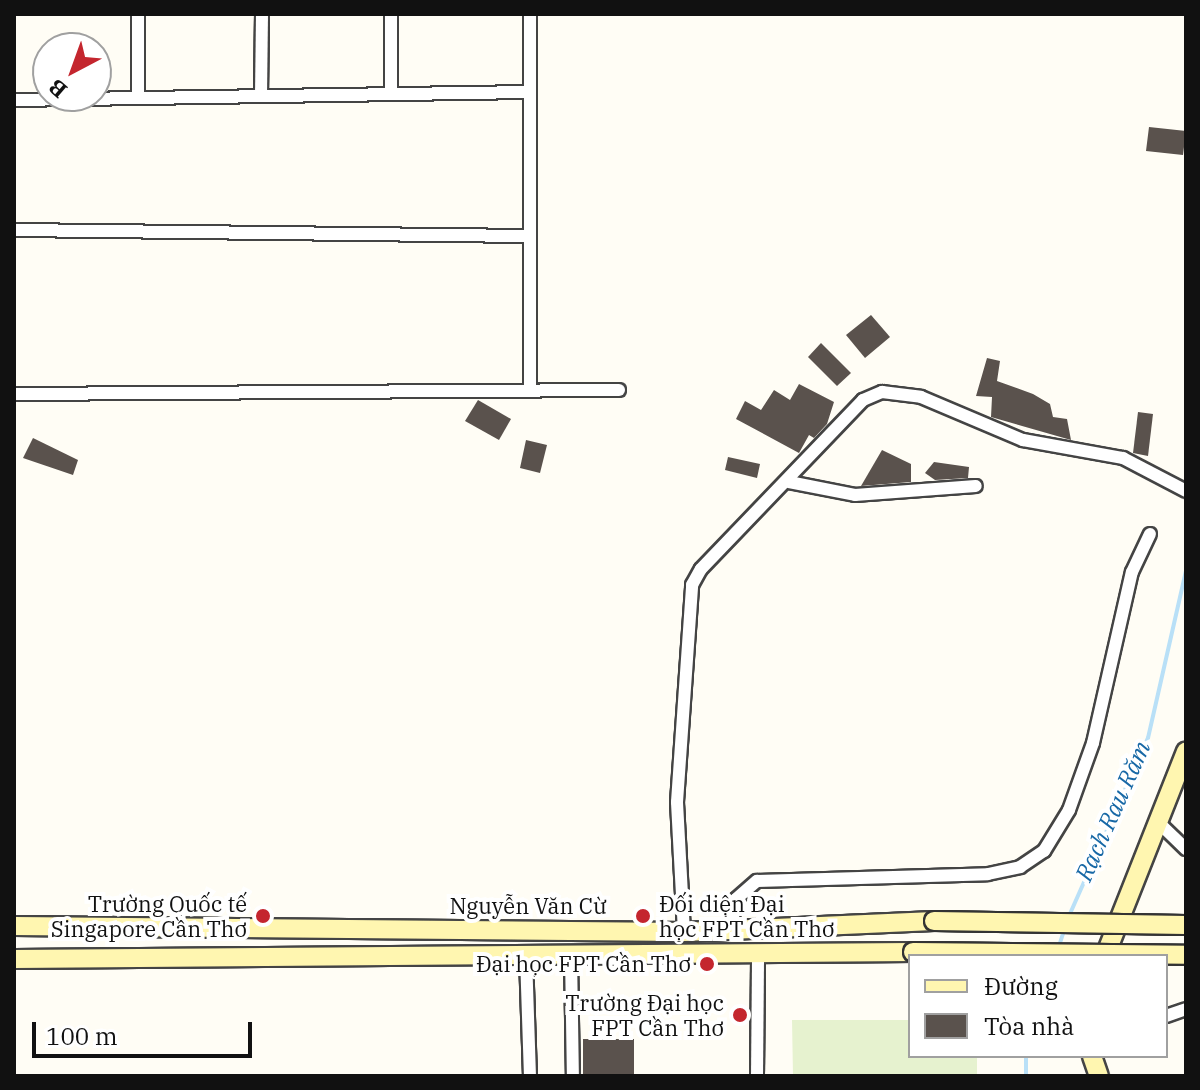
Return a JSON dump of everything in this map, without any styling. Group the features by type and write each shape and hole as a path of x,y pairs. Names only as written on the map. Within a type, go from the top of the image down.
{"main road":[{"path":"1106,954 1186,751"},
{"name":"Nguyễn Văn Cừ","path":"14,926 684,932 934,921 1186,925"},
{"path":"526,931 526,956"},
{"path":"14,959 913,952 1095,954"}],"street":[{"path":"138,14 138,98"},
{"path":"261,96 262,14"},
{"path":"391,14 391,94"},
{"path":"530,14 530,391"},
{"path":"14,100 530,92"},
{"path":"14,230 530,236"},
{"path":"14,394 619,390"},
{"path":"684,932 677,802 689,598 701,569 789,482 863,400 882,392 921,397 1023,440 1123,458 1186,491"},
{"path":"789,482 855,495 976,486"},
{"path":"731,930 736,899 757,881 988,874 1020,867 1044,851 1069,810 1093,743 1132,572 1150,534"},
{"path":"1158,822 1186,849"},
{"path":"757,1076 758,954"},
{"path":"571,955 573,1076"},
{"path":"526,956 530,1076"}],"green space":[{"path":"792,1020 908,1020 908,1058 977,1058 977,1076 793,1076"}],"building":[{"path":"1149,127 1186,131 1183,155 1146,151"},
{"path":"871,315 890,337 865,358 846,335"},
{"path":"821,343 851,373 837,386 808,357"},
{"path":"987,358 1000,361 997,381 1033,394 1050,404 1053,417 1067,419 1071,440 991,417 992,397 976,396"},
{"path":"799,384 834,402 827,424 814,438 809,435 799,453 736,419 745,401 761,410 774,390 790,400"},
{"path":"478,400 511,419 499,440 465,421"},
{"path":"1138,412 1153,414 1148,456 1133,453"},
{"path":"33,438 78,460 73,475 23,458"},
{"path":"526,440 547,445 540,473 520,468"},
{"path":"882,450 911,464 911,482 861,486"},
{"path":"728,457 760,464 757,478 725,470"},
{"path":"934,462 969,467 968,478 935,480 925,473"},
{"path":"583,1039 634,1039 634,1076 583,1076"}],"waterway":[{"name":"Rạch Rau Răm","path":"1069,916 1148,738 1186,571"},
{"name":"Rạch Rau Răm","path":"1059,946 1065,928"},
{"name":"Rạch Rau Răm","path":"1026,1058 1026,1076"}],"place":[{"name":"Trường Quốc tế Singapore Cần Thơ","path":"263,916"},
{"name":"Đối diện Đại học FPT Cần Thơ","path":"643,916"},
{"name":"Đại học FPT Cần Thơ","path":"707,964"},
{"name":"Trường Đại học FPT Cần Thơ","path":"740,1015"}]}
